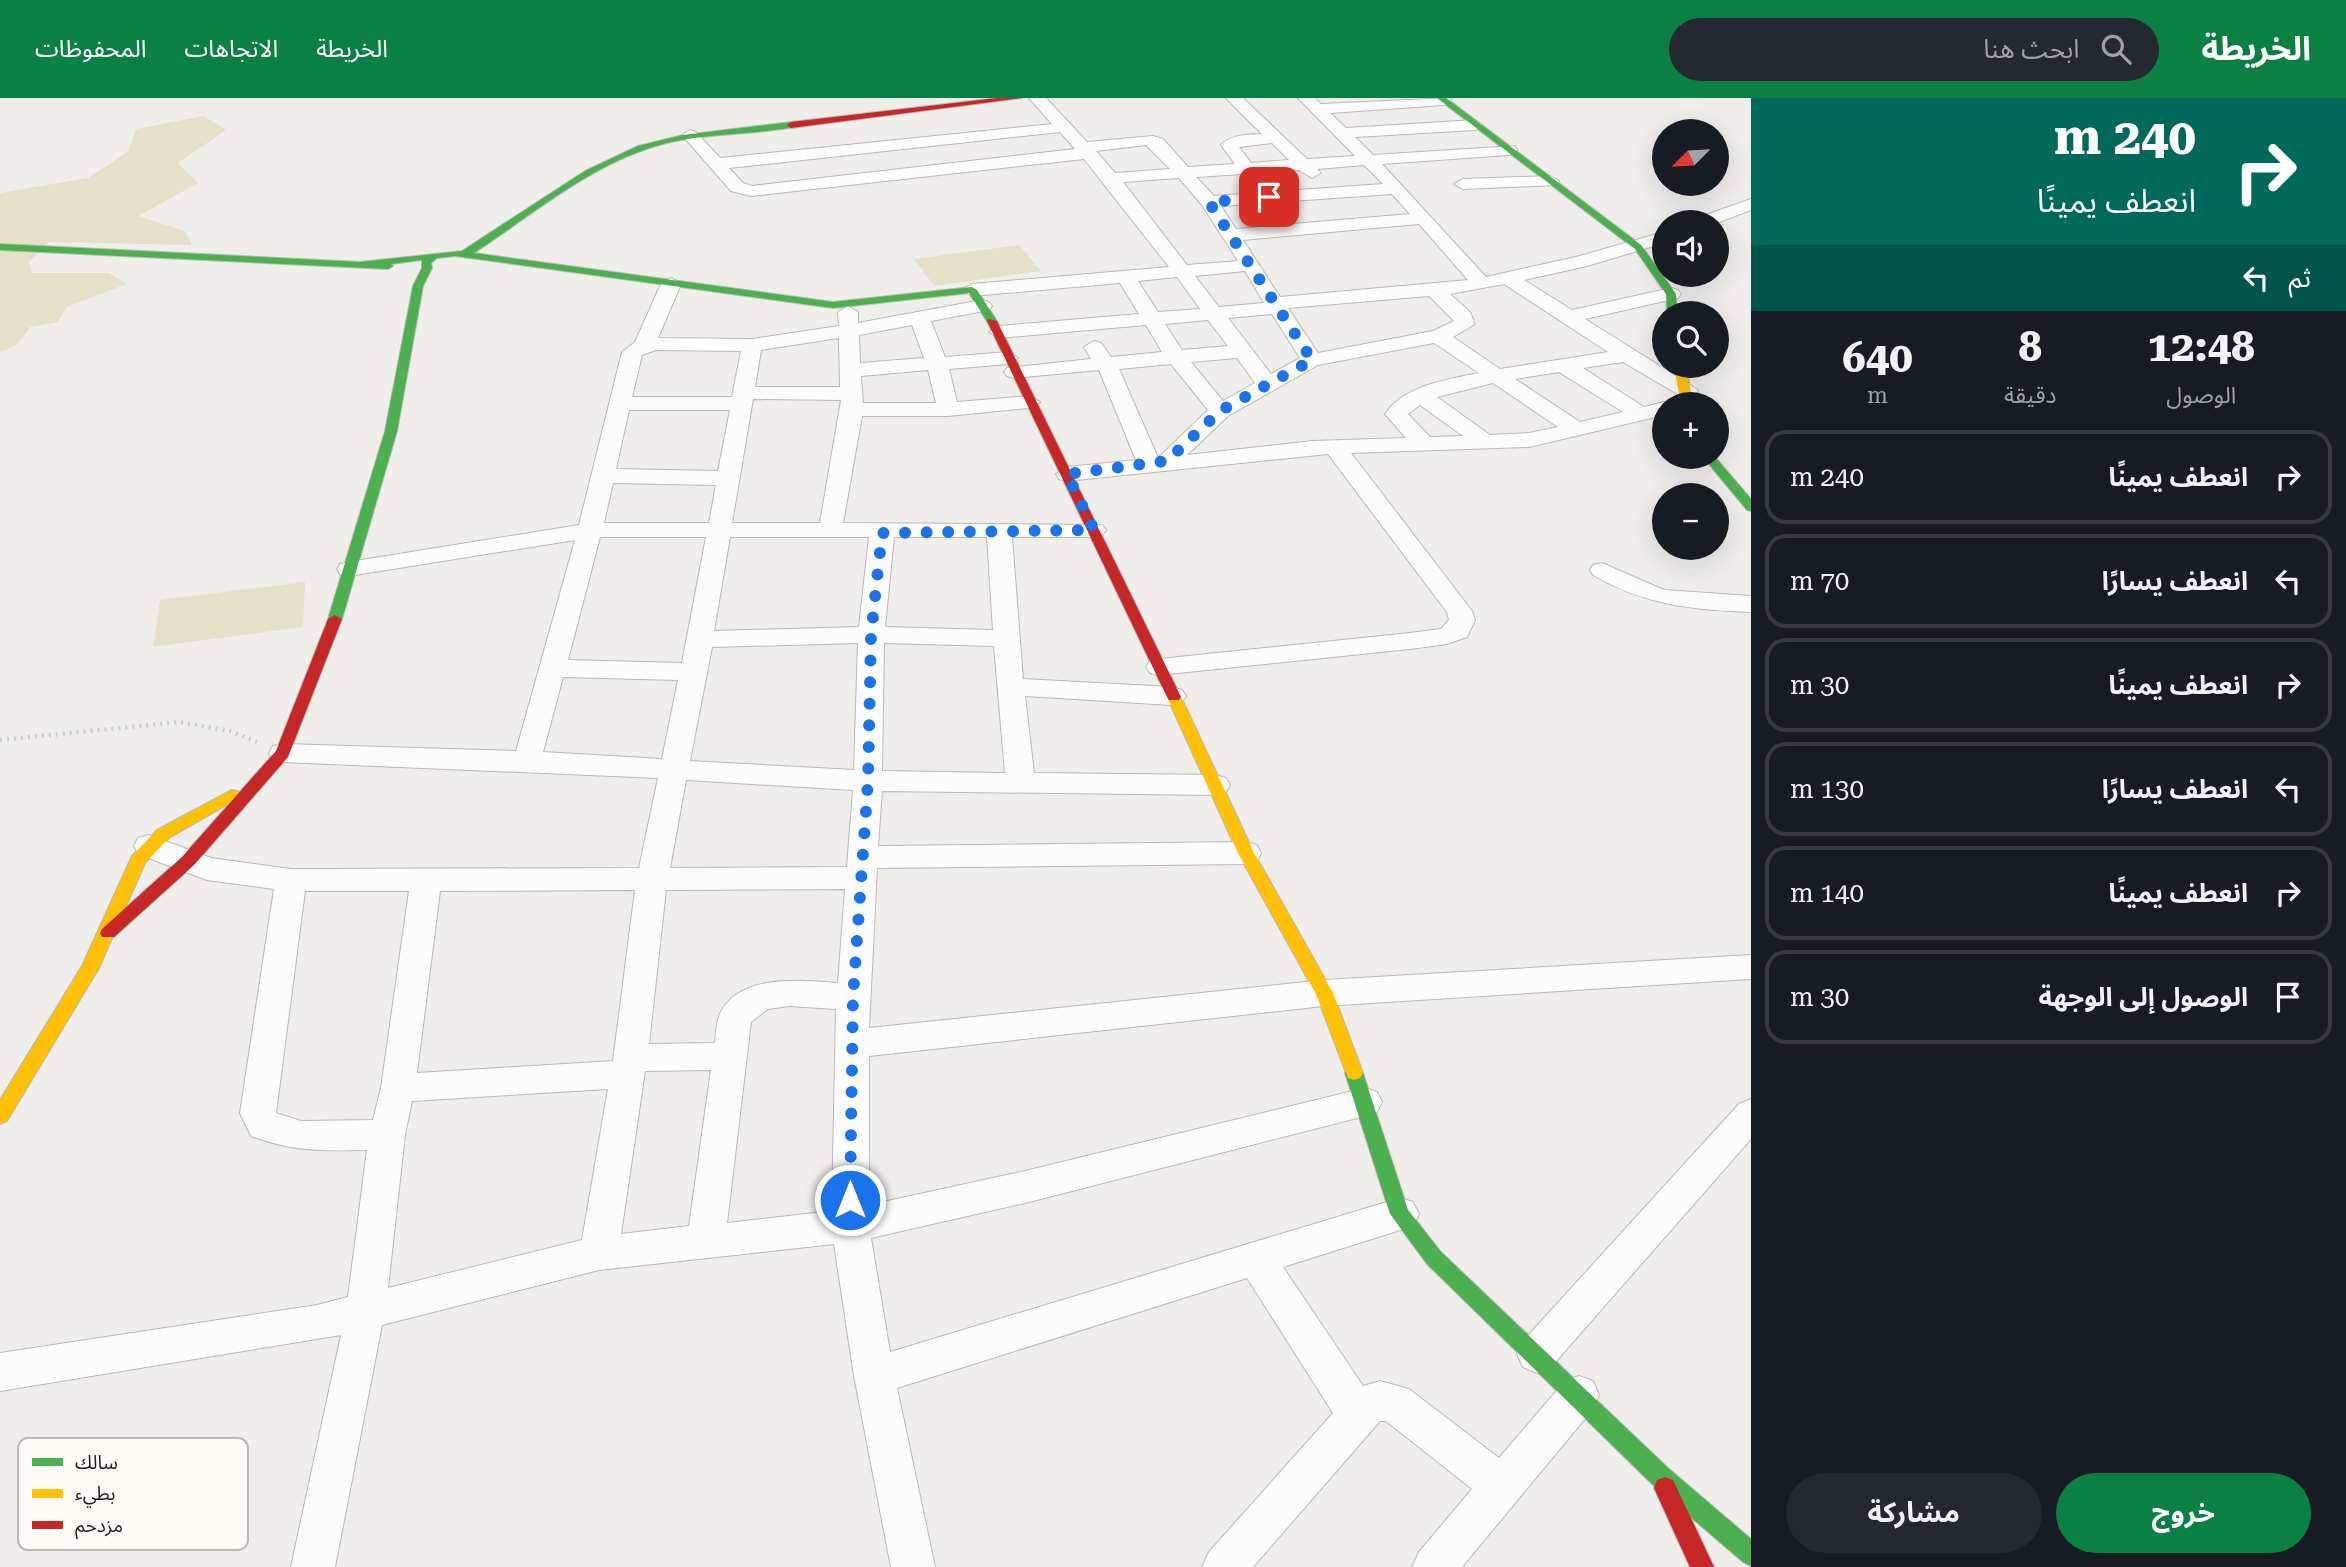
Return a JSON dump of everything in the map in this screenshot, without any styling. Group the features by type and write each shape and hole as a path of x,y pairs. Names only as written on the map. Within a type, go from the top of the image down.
{"street":[{"path":"410,284 625,154 690,135 1018,98"},
{"path":"1037,98 1111,178 1268,385"},
{"path":"1234,98 1305,164 1356,224"},
{"path":"1312,103 1442,99 1638,247 1670,301"},
{"path":"1379,102 1433,154"},
{"path":"1312,103 1370,159 1481,283"},
{"path":"1343,133 1475,125"},
{"path":"716,164 1065,127"},
{"path":"690,135 737,187 751,191 1153,141 1209,202 1312,360"},
{"path":"1278,138 1231,143 1245,168 1300,229"},
{"path":"1111,178 1509,150"},
{"path":"1462,184 1550,181"},
{"path":"1209,202 1397,188"},
{"path":"1729,212 1751,204"},
{"path":"1232,235 1421,218"},
{"path":"999,332 1436,292 1508,278 1652,242"},
{"path":"0,247 370,265 516,261 815,304 848,305 977,298"},
{"path":"370,265 410,284"},
{"path":"644,346 752,345 920,317 977,298 1055,282 1251,265"},
{"path":"1126,277 1175,356 1220,411"},
{"path":"1508,278 1680,392"},
{"path":"1055,282 1104,363 1158,462"},
{"path":"108,933 188,861 284,753 333,625 391,431 410,284"},
{"path":"527,761 590,530 629,358 644,346 671,284"},
{"path":"1158,462 1220,411 1312,360 1438,336 1461,327 1466,321 1436,292"},
{"path":"977,298 999,332 1011,365 1094,530 1246,853 1324,993 1365,1102 1384,1172 1400,1214 1434,1258 1537,1354 1660,1476 1751,1554"},
{"path":"830,531 852,402 848,305"},
{"path":"1569,317 1652,307"},
{"path":"920,317 937,364 948,409"},
{"path":"1438,336 1577,430"},
{"path":"598,1253 629,1066 652,879 700,639 752,345"},
{"path":"852,370 937,364 1104,363 1243,351"},
{"path":"1425,445 1396,414 1402,403 1494,375 1626,355"},
{"path":"1565,366 1639,414"},
{"path":"1420,396 1487,443"},
{"path":"619,403 743,399 852,402 948,409 1029,402"},
{"path":"1067,474 1158,462 1335,448 1487,443 1541,438 1652,411"},
{"path":"1159,667 1410,641 1447,636 1458,631 1462,620 1460,611 1335,448"},
{"path":"1719,469 1751,507"},
{"path":"602,476 729,478"},
{"path":"349,569 590,530 720,528 882,533 1094,530"},
{"path":"999,530 1020,781"},
{"path":"882,533 871,635 868,781 853,997 850,1226 874,1376 913,1567"},
{"path":"1602,570 1630,587 1652,596 1681,602 1751,604"},
{"path":"700,639 871,635 1006,638"},
{"path":"552,668 693,672"},
{"path":"1012,687 1172,696"},
{"path":"284,753 527,761 868,781 1216,785"},
{"path":"0,1116 75,999 108,933 133,866 149,846 221,801 251,787"},
{"path":"149,846 188,861 239,875 291,880 425,881 652,879 861,867 1246,853"},
{"path":"291,880 259,1089 258,1113 263,1126 301,1136 387,1135"},
{"path":"313,1567 366,1309 387,1135 398,1088 425,881"},
{"path":"851,1044 1324,993 1751,967"},
{"path":"706,1242 735,1018 740,1009 767,995 853,997"},
{"path":"398,1088 730,1056"},
{"path":"0,1372 317,1323 598,1253 850,1226 1038,1184 1365,1102"},
{"path":"1537,1354 1751,1114"},
{"path":"874,1376 1400,1214"},
{"path":"1256,1259 1358,1415"},
{"path":"1434,1567 1579,1395"},
{"path":"1224,1567 1368,1404 1380,1401 1395,1403 1502,1486"},
{"path":"1660,1476 1702,1567"}],"path":[{"path":"0,740 179,722 230,732 284,753"}],"shaded area":[{"path":"204,116 226,130 178,163 198,183 138,216 185,231 192,245 49,242 29,262 32,273 109,273 127,284 67,307 58,322 30,327 17,345 0,352 0,193 88,178 129,151 136,129"},
{"path":"1019,245 1041,271 934,286 914,259"},
{"path":"305,582 303,627 153,647 160,600"}],"traffic: fast":[{"path":"1441,98 1638,247 1671,294 1671,301"},
{"path":"463,255 562,188 641,147 683,137 791,125"},
{"path":"0,247 388,266"},
{"path":"363,264 455,253 833,305 972,290 992,321"},
{"path":"335,619 391,431 418,286 427,268 426,262 435,255"},
{"path":"1719,469 1751,507"},
{"path":"1354,1073 1400,1214 1434,1258 1660,1476 1751,1554"}],"traffic: slow":[{"path":"1682,378 1685,392"},
{"path":"1174,697 1246,853 1324,993 1354,1073"},
{"path":"0,1116 90,968 138,860 163,834 232,795"}],"traffic: jam":[{"path":"791,125 1018,98"},
{"path":"992,321 1174,697"},
{"path":"108,933 188,861 283,753 335,619"},
{"path":"1665,1488 1702,1567"}],"route":[{"path":"850,1200 853,997 868,781 871,635 882,533 1094,530 1067,474 1167,461 1198,428 1220,411 1312,360 1209,202 1269,197"}]}
